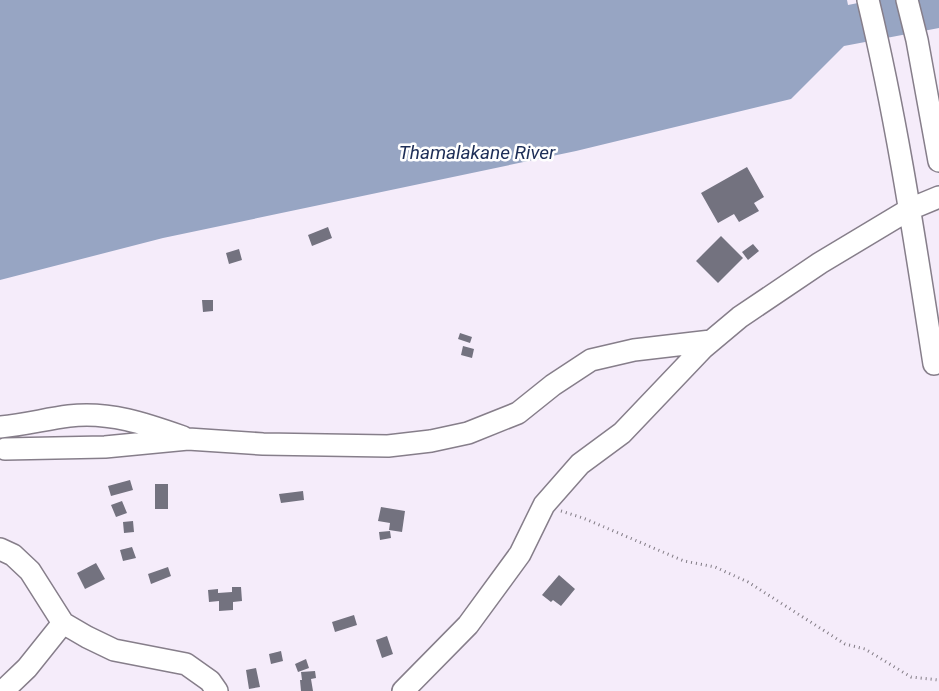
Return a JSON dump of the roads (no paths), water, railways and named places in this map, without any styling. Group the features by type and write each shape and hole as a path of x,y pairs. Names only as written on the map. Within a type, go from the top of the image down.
{"street":[{"path":"868,0 910,209 934,364"},
{"path":"907,0 917,40 939,161"},
{"path":"403,691 468,625 520,554 544,505 580,464 622,433 712,341 740,317 820,263 910,209 939,197"},
{"path":"2,451 106,448 188,439 263,444 388,446 431,441 468,434 518,413 553,385 591,360 634,350 712,341"},
{"path":"0,427 23,425 71,415 95,415 123,418 151,425 188,439"},
{"path":"2,451 23,425"},
{"path":"0,548 12,555 30,571 63,622 87,637 114,650 186,664 210,681 217,691"},
{"path":"3,691 27,668 63,622"}],"water":[{"name":"Thamalakane River","path":"0,0 847,0 848,5 873,0 939,0 939,28 844,46 791,99 576,151 163,238 0,280"}]}
